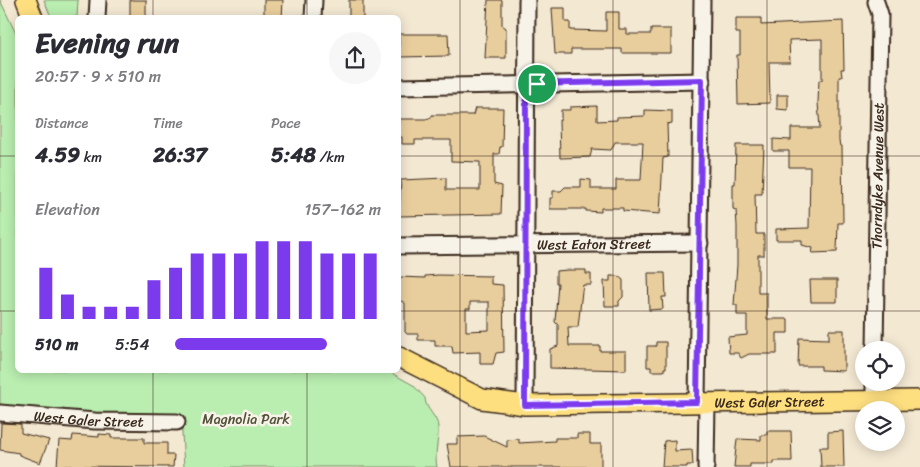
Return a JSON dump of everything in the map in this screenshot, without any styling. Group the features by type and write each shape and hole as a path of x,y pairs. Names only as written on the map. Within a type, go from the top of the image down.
{"main road":[{"path":"26,0 32,15"},
{"name":"West Galer Street","path":"401,358 482,399 499,403 525,405 702,402 874,391 920,400"}],"street":[{"path":"97,15 98,0"},
{"path":"313,15 314,0"},
{"path":"525,405 524,244 527,0"},
{"path":"702,0 700,243 702,402 706,467"},
{"name":"Thorndyke Avenue West","path":"875,341 880,14 878,1"},
{"path":"401,86 702,80"},
{"name":"West Eaton Street","path":"401,246 700,243"},
{"name":"West Galer Street","path":"0,414 96,421 178,422"}],"green space":[{"name":"Magnolia Park","path":"0,0 15,32 15,373 391,373 413,385 425,398 427,406 436,420 438,432 437,467 184,467 181,415 60,413 0,406"},
{"path":"44,0 78,0 77,15 50,15"}],"building":[{"path":"130,0 146,0 146,15 130,15"},
{"path":"264,0 283,0 282,15 264,15"},
{"path":"349,0 363,0 363,15 349,15"},
{"path":"488,0 502,0 502,25 506,28 506,58 485,58"},
{"path":"552,8 565,8 565,22 570,22 570,30 606,31 606,12 619,12 619,29 627,29 627,34 651,34 651,29 671,29 671,53 622,53 622,49 571,49 571,54 555,54"},
{"path":"736,18 761,18 761,25 843,21 844,69 841,69 842,77 839,77 839,141 840,146 842,146 843,223 838,223 837,252 812,253 813,248 802,245 802,240 776,240 776,229 809,228 810,167 789,167 789,151 773,151 773,139 791,140 791,128 820,128 818,103 819,80 822,80 822,39 789,40 790,62 769,62 770,103 738,104 737,55 740,55 740,33 736,33"},
{"path":"401,34 448,34 449,56 401,57"},
{"path":"777,95 788,95 788,110 777,109"},
{"path":"597,106 597,121 617,120 617,117 645,116 645,110 672,111 672,123 667,124 668,157 663,158 660,214 623,211 623,208 601,208 601,212 586,211 586,209 550,209 550,198 553,198 553,191 561,191 565,187 581,187 581,179 591,180 591,189 616,189 616,180 641,180 643,142 615,142 611,150 592,149 590,157 560,158 559,120 561,120 561,110 570,110 570,107"},
{"path":"475,108 503,108 502,147 500,147 499,154 494,154 494,184 502,186 501,214 401,216 401,180 446,178 446,190 480,190 480,162 451,161 451,140 415,140 415,144 402,144 401,119 426,119 432,117 432,115 473,115"},
{"path":"736,145 764,145 762,194 755,194 756,234 764,234 764,255 758,255 758,293 767,293 767,319 788,319 788,333 777,333 777,354 749,354 741,358 738,353 729,353 728,337 747,335 747,315 737,315 737,305 734,305 737,226 736,210 733,209 733,184 735,184"},
{"path":"586,270 586,274 591,274 591,285 583,285 578,327 568,327 569,346 600,346 600,351 626,351 626,370 550,368 550,349 558,346 558,325 555,322 558,283 556,283 556,271"},
{"path":"648,273 665,273 666,297 662,297 663,309 649,310"},
{"path":"438,275 491,276 491,284 503,285 504,352 496,353 493,364 480,364 480,352 453,353 452,346 435,346 435,340 418,340 418,334 407,334 405,332 405,303 401,301 401,277 425,278 425,276","holes":["470,302 489,302 489,330 466,331 466,309 470,309"]},
{"path":"610,276 618,276 623,280 623,297 619,301 619,306 605,306 604,281 610,281"},
{"path":"810,280 837,280 837,302 811,302"},
{"path":"829,330 844,330 844,371 821,370 821,366 798,366 799,338 829,339"},
{"path":"656,342 666,342 666,368 664,368 664,371 651,371 651,367 647,367 647,346 656,346"},
{"path":"1,423 21,424 21,433 49,440 40,463 19,455 19,453 0,450"},
{"path":"767,431 791,431 792,461 774,461 774,464 750,464 750,467 734,467 737,439 761,440 761,435 767,435"},
{"path":"843,431 844,467 821,467 820,447 828,447 828,432"},
{"path":"99,434 111,435 111,438 144,438 144,443 167,443 167,455 174,455 173,467 57,466 59,440 72,441 73,435 99,437"},
{"path":"577,434 590,434 590,444 601,444 601,467 451,467 447,444 457,444 457,437 484,436 507,447 507,440 519,439 519,443 555,441 555,438 577,438"},
{"path":"675,440 675,451 692,450 693,465 687,465 687,467 662,467 664,441"}],"route":[{"path":"702,80 697,402 525,405 524,244 526,84 537,84 702,80"}]}
